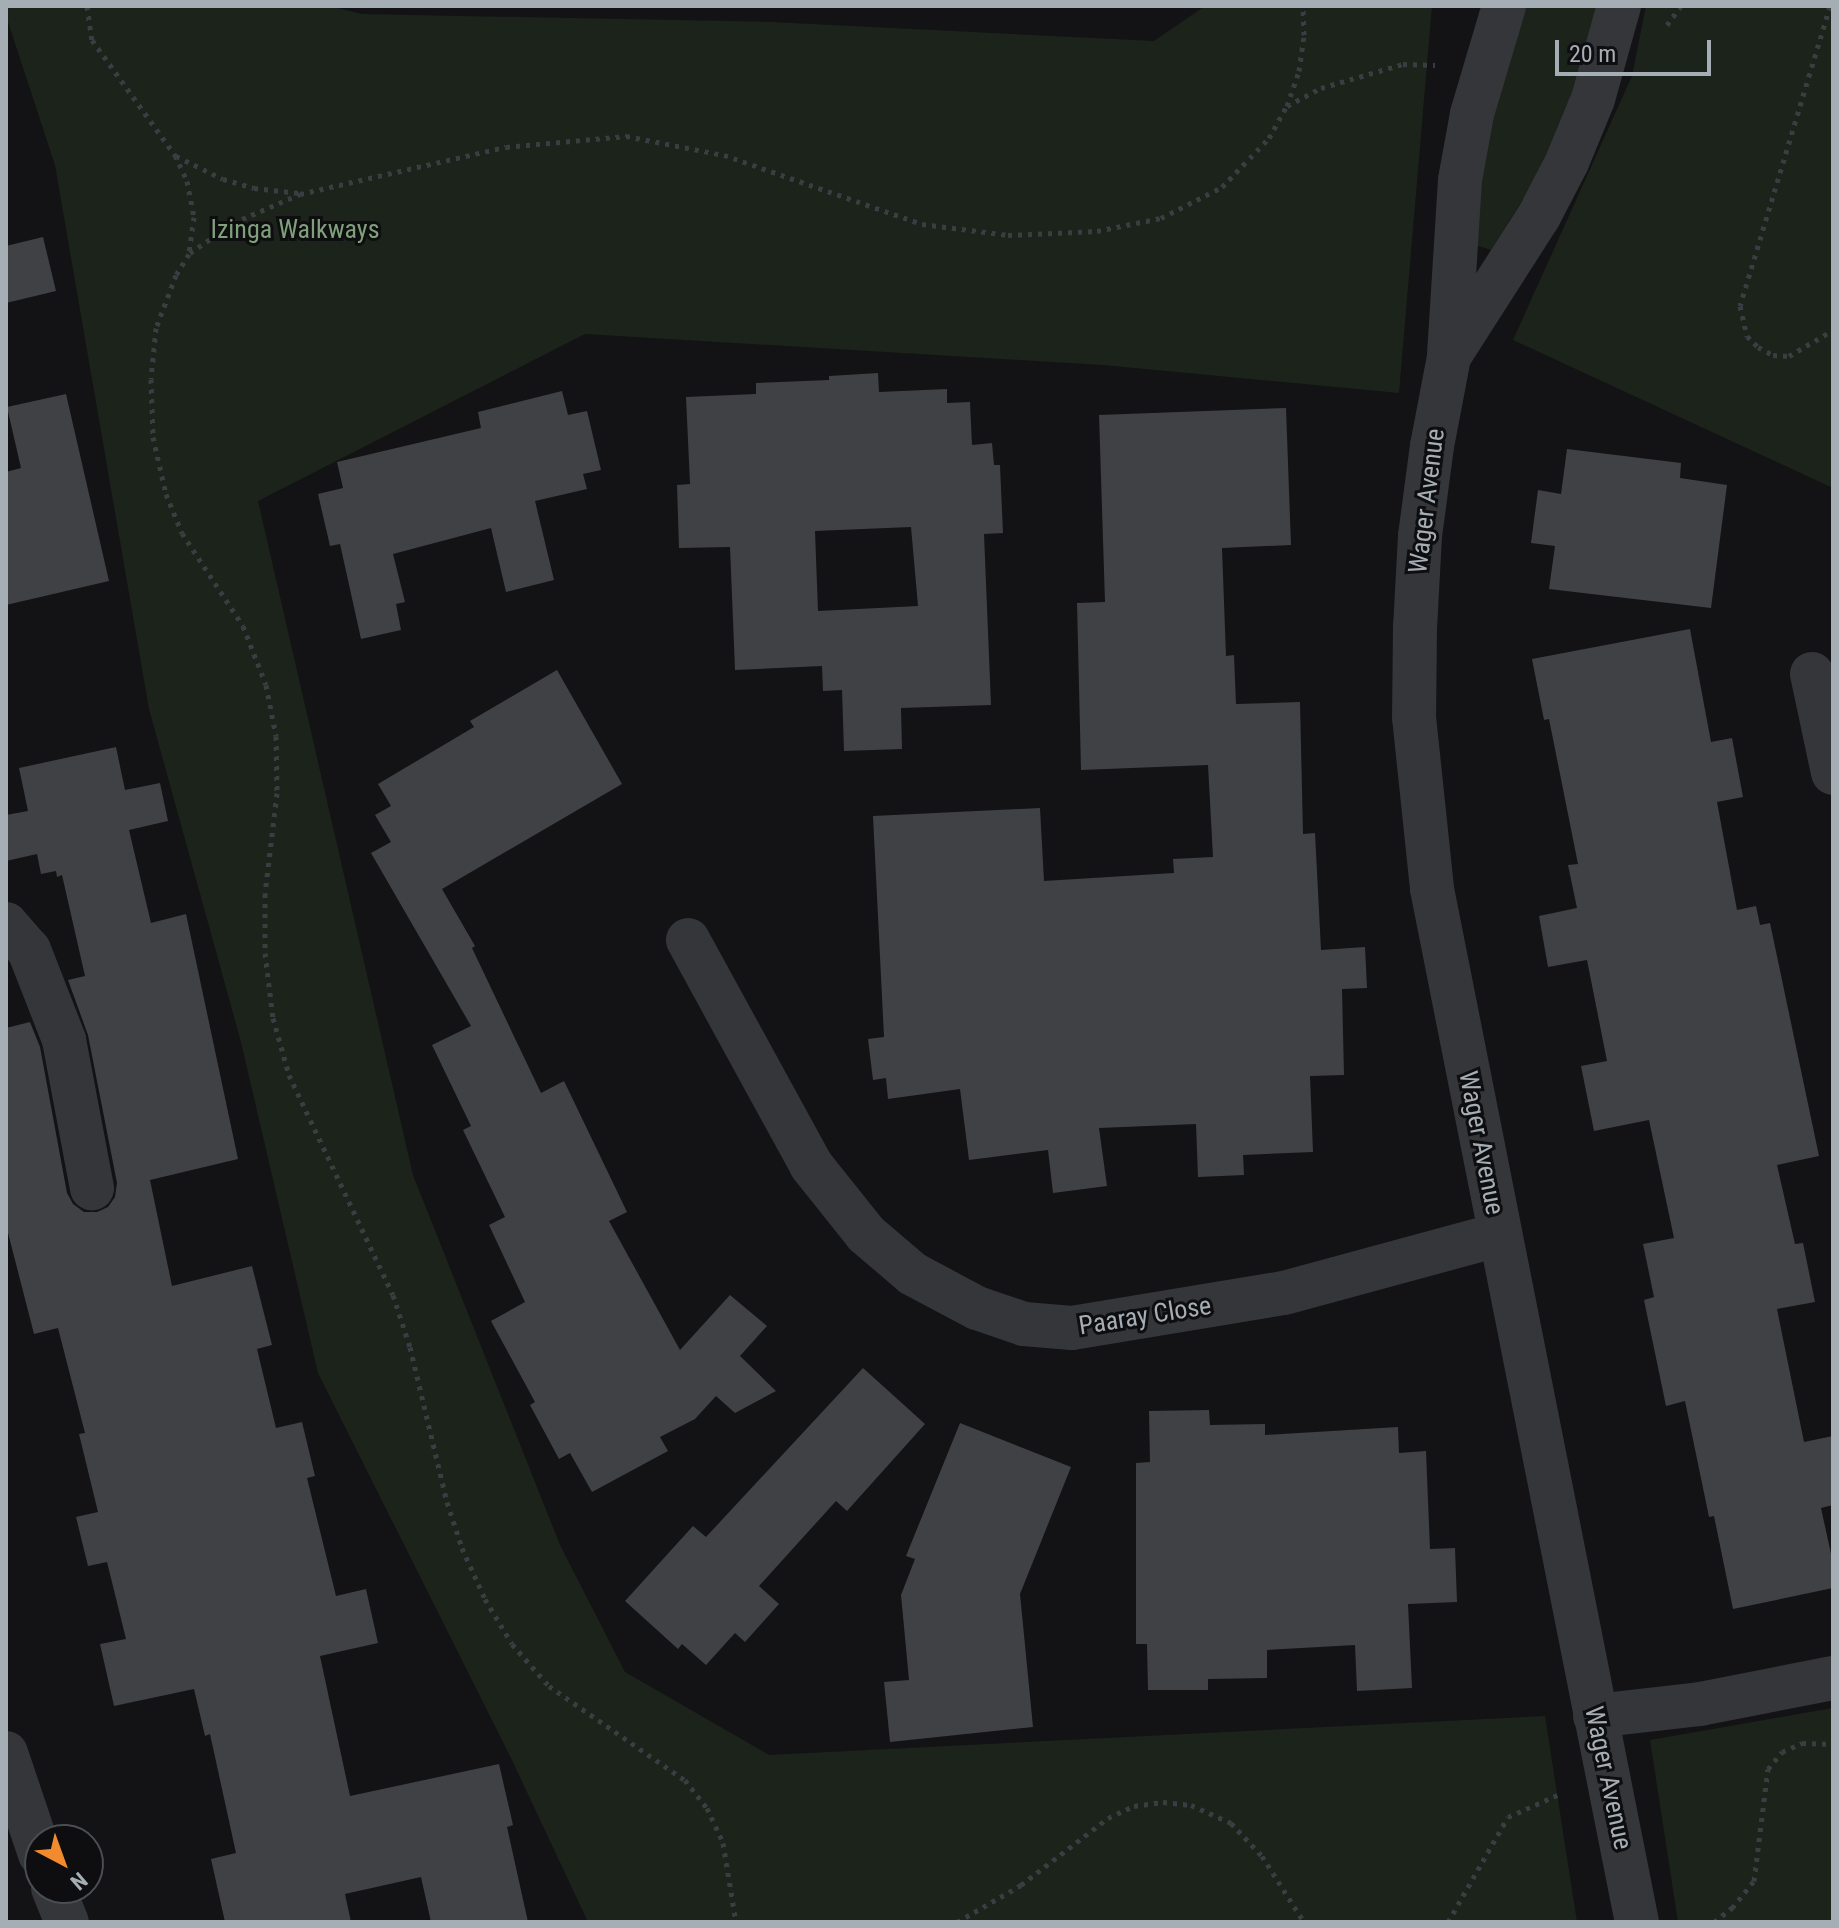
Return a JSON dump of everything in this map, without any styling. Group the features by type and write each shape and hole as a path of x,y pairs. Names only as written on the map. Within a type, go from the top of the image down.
{"street":[{"name":"Wager Avenue","path":"1504,6 1485,65 1460,180 1449,357 1432,446 1420,536 1414,717 1432,889 1498,1235 1637,1922"},
{"name":"Wager Avenue","path":"1449,357 1539,216 1567,162 1593,99 1619,6"},
{"path":"1812,674 1833,773"},
{"path":"6,924 29,950 64,1040 92,1188"},
{"name":"Paaray Close","path":"688,940 811,1165 866,1234 913,1274 977,1308 1024,1324 1072,1328 1284,1293 1498,1235"},
{"path":"1595,1716 1700,1704 1833,1678"},
{"path":"10,1780 28,1824"}],"path":[{"path":"87,6 92,40 175,155 187,181 194,217 189,254"},
{"path":"736,1922 723,1843 707,1808 685,1780 549,1686 512,1644 485,1599 462,1548 447,1502 417,1374 393,1295 289,1075 273,1018 265,953 265,893 277,793 276,736 266,685 243,626 182,533 166,494 153,437 151,379 156,328 176,275 189,254 233,223 300,194 506,147 626,136 724,155 922,224 1008,235 1097,231 1161,218 1222,187 1269,138 1287,106 1299,71 1304,35 1303,6"},
{"path":"1830,6 1740,306 1747,336 1773,355 1789,356 1833,330"},
{"path":"1287,106 1321,88 1403,64 1485,65"},
{"path":"175,155 223,179 254,188 300,194"},
{"path":"1714,1922 1732,1908 1754,1881 1768,1769 1782,1752 1802,1743 1833,1744"},
{"path":"1448,1922 1508,1817 1565,1791 1568,1806"},
{"path":"957,1922 1021,1885 1108,1818 1134,1806 1163,1802 1191,1805 1231,1823 1262,1856 1304,1922"}],"green space":[{"name":"Izinga Walkways","path":"6,6 329,6 362,14 771,22 1154,41 1205,6 1432,6 1399,393 1103,365 585,334 258,501 413,1175 560,1545 625,1672 769,1755 1545,1716 1577,1922 588,1922 511,1758 318,1373 241,1042 149,709 55,165 6,16"},
{"path":"1523,6 1601,6 1585,61 1560,127 1528,191 1491,250 1475,245 1480,181 1490,118"},
{"path":"1646,6 1833,6 1833,488 1513,340 1632,76"},
{"path":"1833,1708 1833,1922 1678,1922 1650,1740"}],"building":[{"path":"43,237 56,291 6,303 6,246"},
{"path":"878,373 879,392 947,389 947,403 970,402 972,445 992,443 994,465 1000,465 1003,533 984,534 991,705 901,708 902,749 844,751 842,690 823,691 822,666 735,670 730,547 679,548 677,485 690,484 686,397 756,394 756,383 829,380 829,376","holes":["911,527 918,606 818,611 815,531"]},
{"path":"562,391 568,415 587,411 601,470 583,474 587,489 535,501 554,580 506,592 491,528 393,554 405,602 396,604 401,630 361,639 340,544 330,546 318,494 343,488 337,462 481,428 478,412"},
{"path":"66,394 109,581 6,605 6,472 21,468 7,407"},
{"path":"1286,408 1291,545 1222,548 1226,656 1234,655 1236,704 1300,702 1303,834 1315,833 1321,950 1365,947 1367,988 1342,989 1344,1075 1310,1076 1313,1152 1243,1155 1244,1175 1198,1177 1196,1124 1099,1128 1107,1186 1053,1193 1048,1150 969,1160 960,1089 888,1099 886,1078 873,1080 868,1039 884,1037 873,816 1040,808 1044,881 1174,873 1173,859 1213,857 1208,765 1081,770 1077,603 1105,602 1099,415"},
{"path":"1567,449 1681,463 1680,478 1727,485 1711,608 1549,589 1555,546 1531,543 1538,490 1561,494"},
{"path":"1690,629 1711,742 1732,738 1743,797 1717,802 1737,910 1756,906 1760,925 1770,923 1819,1156 1777,1165 1795,1244 1803,1243 1815,1302 1777,1309 1804,1442 1833,1436 1833,1505 1821,1508 1833,1563 1833,1588 1733,1609 1714,1516 1709,1517 1685,1401 1666,1406 1644,1300 1654,1297 1643,1244 1674,1238 1649,1120 1594,1131 1581,1066 1607,1061 1587,960 1548,967 1539,916 1577,908 1568,865 1578,864 1549,719 1544,720 1532,659"},
{"path":"557,670 622,784 442,889 475,946 472,948 541,1093 564,1081 627,1212 609,1221 680,1350 730,1295 767,1326 740,1356 776,1391 735,1413 716,1396 695,1419 660,1437 668,1451 592,1492 570,1453 559,1459 530,1405 535,1402 491,1321 525,1302 489,1225 505,1217 463,1130 471,1126 432,1045 471,1026 371,853 391,842 375,815 391,806 378,784 474,727 470,721"},
{"path":"116,747 125,790 160,783 168,821 129,830 151,923 186,914 238,1159 150,1180 172,1286 252,1266 272,1345 257,1349 276,1428 302,1422 315,1476 307,1478 336,1596 366,1589 378,1643 320,1656 350,1796 499,1764 513,1825 507,1827 528,1922 431,1922 421,1877 345,1894 351,1922 225,1922 211,1859 236,1853 210,1734 205,1736 194,1689 114,1706 100,1644 126,1639 107,1562 88,1566 76,1517 98,1512 79,1434 85,1433 58,1328 34,1334 6,1225 6,1028 30,1022 40,1047 67,1193 73,1204 84,1212 97,1212 108,1207 115,1197 117,1183 88,1035 68,980 85,976 62,875 57,877 56,871 41,874 37,854 6,861 6,815 28,811 19,768"},
{"path":"863,1368 925,1424 847,1511 836,1501 759,1586 779,1604 745,1642 735,1633 706,1665 682,1644 678,1649 625,1601 693,1526 706,1537"},
{"path":"1209,1410 1210,1425 1265,1424 1265,1435 1398,1427 1399,1453 1426,1451 1430,1549 1455,1548 1457,1602 1408,1604 1412,1688 1357,1691 1355,1645 1267,1650 1267,1678 1208,1679 1208,1690 1148,1690 1147,1644 1136,1644 1136,1463 1150,1462 1149,1411"},
{"path":"960,1423 1071,1467 1020,1594 1033,1727 890,1742 884,1682 909,1680 901,1595 915,1559 906,1556"}]}
